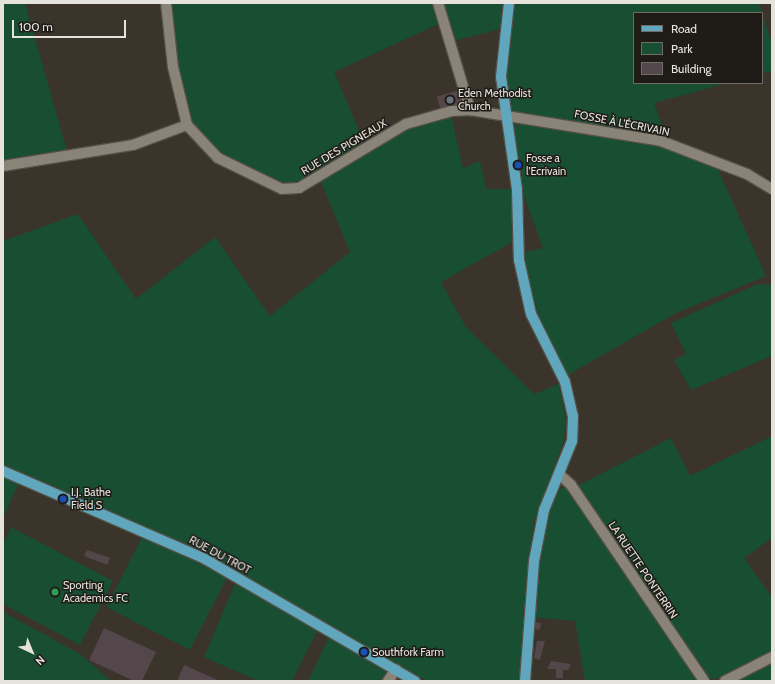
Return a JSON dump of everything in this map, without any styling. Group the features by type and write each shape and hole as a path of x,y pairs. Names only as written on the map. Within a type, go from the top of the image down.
{"main road":[{"path":"509,3 501,77 506,118 516,172 519,260 531,314 565,382 573,416 572,441 560,475 544,510 531,600 525,681"},
{"name":"RUE DU TROT","path":"3,471 205,559 415,681"}],"street":[{"path":"3,166 133,145 187,125 173,67 166,3"},
{"path":"438,3 470,110"},
{"name":"RUE DES PIGNEAUX","path":"187,125 198,141 218,158 282,189 299,188 406,124 452,111 470,110 506,118"},
{"name":"FOSSE À L'ÉCRIVAIN","path":"506,118 599,129 661,141 747,174 772,189"},
{"name":"LA RUETTE PONTERRIN","path":"560,475 571,485 704,681"},
{"path":"725,681 772,657"},
{"path":"388,681 396,669"}],"green space":[{"path":"3,3 25,3 67,151 3,162"},
{"path":"170,3 435,3 443,22 334,72 364,142 291,186 228,160 202,139 192,124 177,68"},
{"path":"440,3 504,3 500,29 454,41"},
{"path":"513,3 759,3 762,12 633,12 633,84 723,84 654,103 667,139 568,120 510,116 505,71"},
{"path":"763,16 772,44 772,71 763,73"},
{"path":"451,115 463,168 480,161 486,189 512,189 514,241 441,282 466,327 534,394 559,384 566,421 563,443 533,524 519,681 427,681 211,556 3,464 3,241 78,214 136,299 215,237 270,316 350,252 320,180 404,129"},
{"path":"517,124 585,130 660,144 717,167 766,276 676,313 568,375 544,329 528,283 522,253 543,248 523,193 513,128"},
{"path":"758,284 772,285 772,356 691,390 674,360 686,354 671,323"},
{"path":"772,436 772,538 744,558 772,597 772,653 720,678 708,679 577,486 671,438 690,476"},
{"path":"3,475 19,482 3,519"},
{"path":"564,487 570,490 699,681 585,681 575,621 532,617 548,512 559,490"},
{"name":"Sporting Academics FC","path":"11,527 113,581 80,645 3,604 3,544"},
{"path":"143,535 227,578 190,650 106,607"},
{"path":"236,581 318,629 292,681 258,681 204,657"},
{"path":"3,612 80,654 111,681 3,681"},
{"path":"330,635 390,672 386,681 308,681"},
{"path":"772,661 772,681 733,681"}],"building":[{"name":"Eden Methodist Church","path":"460,90 464,104 441,111 437,97"},
{"path":"87,550 110,558 107,565 84,556"},
{"path":"535,622 541,623 540,630 534,629"},
{"path":"104,628 156,652 142,681 134,681 89,660"},
{"path":"537,641 545,641 540,660 534,658"},
{"path":"551,661 571,664 568,670 563,670 563,678 556,678 556,669 547,669"},
{"path":"184,665 220,681 177,681"}],"place":[{"name":"Eden Methodist Church","path":"450,100"},
{"name":"Fosse a l'Ecrivain","path":"518,165"},
{"name":"I.J. Bathe Field S","path":"63,499"},
{"name":"Sporting Academics FC","path":"55,592"},
{"name":"Southfork Farm","path":"364,652"}]}
